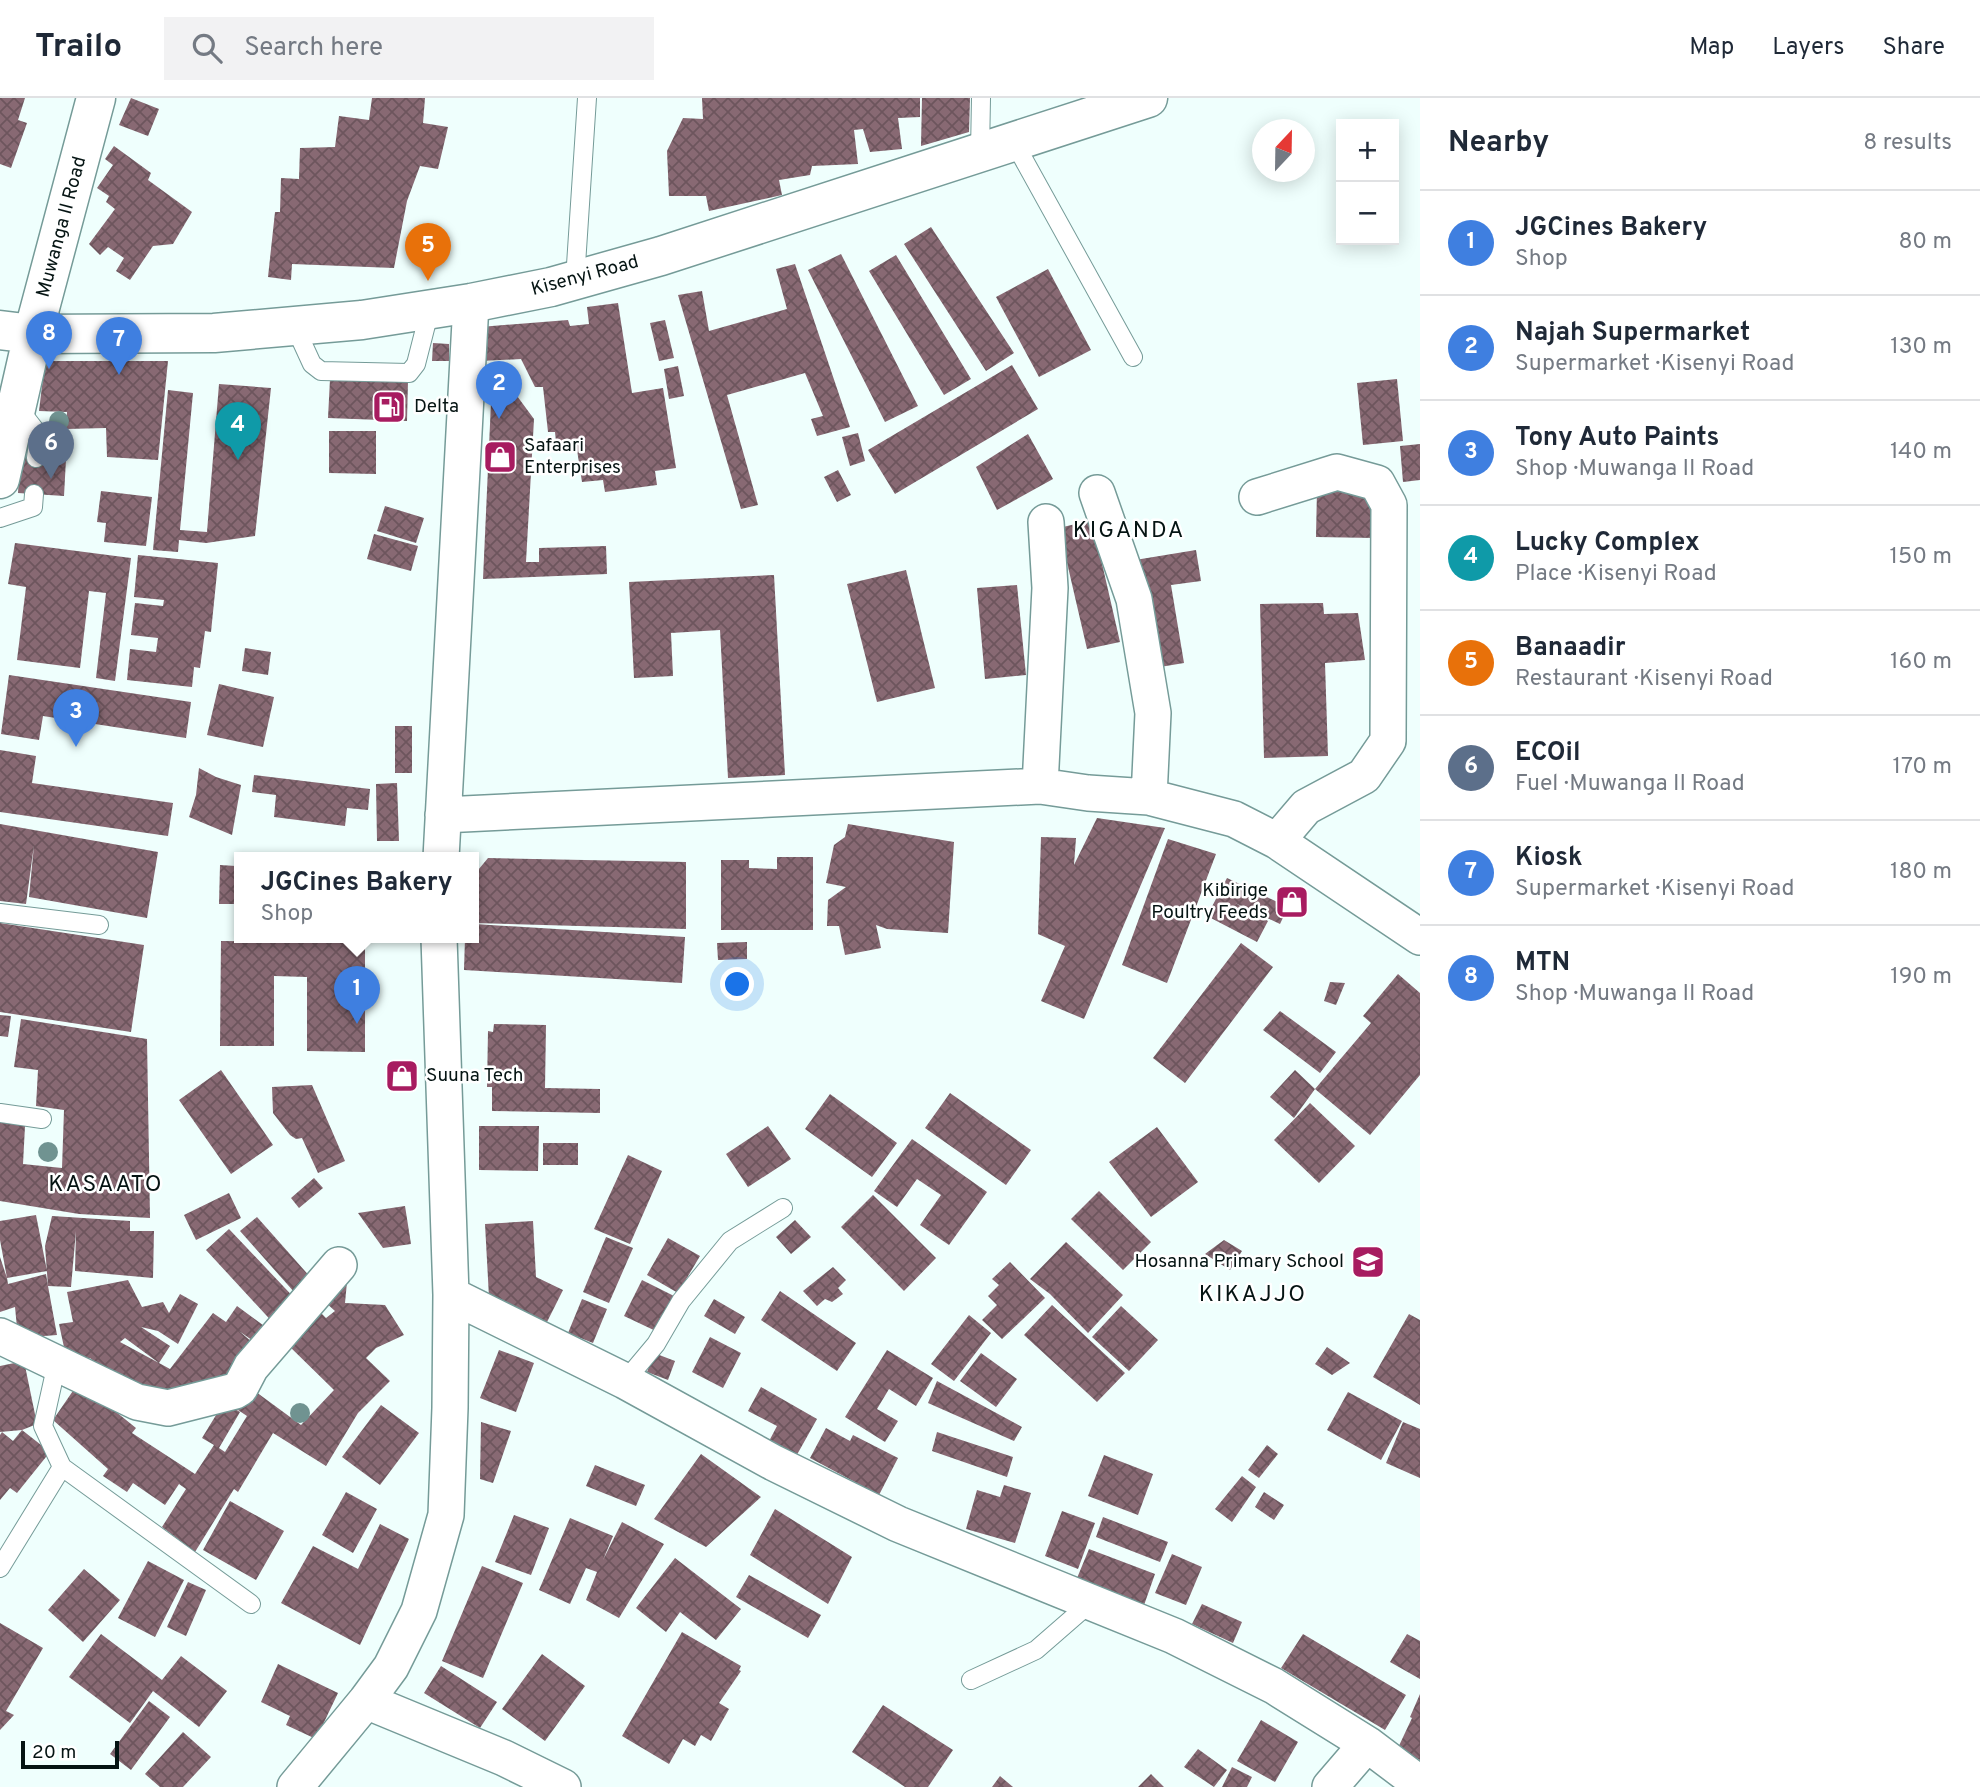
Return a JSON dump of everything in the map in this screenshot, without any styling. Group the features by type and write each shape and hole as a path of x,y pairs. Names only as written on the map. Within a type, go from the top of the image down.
{"main road":[{"name":"Muwanga II Road","path":"17,486 17,332 96,98"},
{"name":"Kisenyi Road","path":"17,332 214,333 362,320 471,303 575,280 661,256 997,147 1099,106 1148,98"}],"street":[{"path":"441,852 471,303"},
{"path":"1257,497 1337,472 1377,483 1389,505 1388,741 1364,776 1306,807 1278,841"},
{"path":"1097,493 1134,599 1153,713 1149,797"},
{"path":"1040,786 1050,588 1046,522"},
{"path":"443,815 1040,786 1088,793 1149,797 1234,819 1278,841 1420,937"},
{"path":"295,1787 391,1667 419,1611 446,1515 451,1295 439,943"},
{"path":"0,1336 137,1402 168,1408 240,1388 251,1367 339,1265"},
{"path":"451,1295 625,1381 774,1463 898,1524 1174,1636 1274,1686 1367,1744 1420,1784"},
{"path":"366,1701 504,1758 563,1787"},
{"path":"1330,1787 1367,1744"}],"lane":[{"path":"575,280 587,98"},
{"path":"981,98 997,147 1133,357"},
{"path":"295,327 312,364 321,371 409,373 416,364 430,309"},
{"path":"17,406 39,435 36,457"},
{"path":"0,518 33,507 17,486"},
{"path":"0,913 99,925"},
{"path":"0,1113 42,1119"},
{"path":"625,1381 656,1344 681,1301 730,1241 783,1208"},
{"path":"57,1363 43,1426 62,1467 251,1604"},
{"path":"0,1568 62,1467"},
{"path":"971,1680 1036,1650 1090,1602"}],"building":[{"path":"0,98 25,98 18,120 27,123 11,168 0,164"},
{"path":"131,98 159,109 148,136 119,125"},
{"path":"372,98 425,98 423,123 448,127 438,169 420,166 407,201 394,268 292,264 291,280 268,277 275,212 280,212 281,178 299,179 300,148 335,147 339,116 369,120"},
{"path":"702,98 920,98 920,117 898,118 902,149 870,152 863,129 854,130 858,164 812,166 810,175 779,180 782,195 709,211 706,196 669,196 667,151 683,118 703,119"},
{"path":"922,98 970,98 969,132 921,146"},
{"path":"114,146 151,173 148,180 192,212 173,244 153,246 130,280 116,271 124,258 108,247 100,255 89,244 115,209 106,202 109,196 97,188 113,165 105,159"},
{"path":"931,227 1014,353 986,371 904,244"},
{"path":"841,254 918,406 885,422 808,270"},
{"path":"896,255 971,379 944,395 869,271"},
{"path":"795,264 850,427 817,436 811,419 823,416 805,373 727,395 758,505 741,509 678,295 702,291 709,331 787,309 776,269"},
{"path":"1048,269 1091,350 1039,377 996,297"},
{"path":"618,303 632,393 663,388 676,468 655,471 657,485 605,492 603,480 582,482 577,450 557,452 555,432 548,432 543,387 535,387 521,359 480,361 480,327 568,320 570,326 589,324 587,307"},
{"path":"665,320 674,358 659,361 650,323"},
{"path":"433,343 449,344 449,361 432,361"},
{"path":"45,361 168,361 158,460 107,457 106,428 66,429 67,412 39,411"},
{"path":"1012,365 1038,409 895,494 868,450"},
{"path":"678,366 684,396 669,399 664,369"},
{"path":"330,379 408,381 407,421 328,418"},
{"path":"1397,379 1403,441 1363,445 1357,383"},
{"path":"492,380 506,381 534,419 526,562 539,562 539,548 606,546 607,574 483,579"},
{"path":"219,384 271,388 255,536 206,543 179,540 178,552 153,550 168,390 193,393 180,530 207,532"},
{"path":"329,431 376,431 376,474 329,473"},
{"path":"858,433 865,461 850,466 842,437"},
{"path":"1028,434 1053,479 997,510 976,467"},
{"path":"1420,444 1420,480 1403,482 1400,446"},
{"path":"20,457 66,459 64,496 18,493"},
{"path":"838,470 851,495 837,502 824,477"},
{"path":"1368,488 1375,538 1316,537 1317,489"},
{"path":"101,491 152,497 146,546 104,542 106,523 97,522"},
{"path":"385,506 424,518 416,543 377,531"},
{"path":"1092,520 1120,642 1087,649 1059,528"},
{"path":"374,534 418,546 411,571 367,559"},
{"path":"15,543 131,558 115,681 96,678 106,593 89,591 80,668 17,660 26,587 8,584"},
{"path":"1196,550 1201,581 1171,585 1184,663 1148,669 1129,561"},
{"path":"138,555 218,563 211,632 205,631 200,668 194,667 192,687 127,680 130,649 156,652 158,638 131,635 135,603 163,606 164,600 134,597"},
{"path":"906,570 935,688 877,702 847,584"},
{"path":"774,575 785,775 728,778 720,630 671,633 673,676 634,678 629,582"},
{"path":"1017,585 1026,675 985,679 977,588"},
{"path":"1323,603 1324,614 1358,613 1365,660 1325,663 1328,756 1264,758 1260,604"},
{"path":"245,648 271,652 268,675 242,671"},
{"path":"9,675 191,702 186,738 43,716 39,740 1,734"},
{"path":"219,684 274,697 263,747 207,735"},
{"path":"395,726 412,726 412,773 395,773"},
{"path":"0,750 36,756 32,783 173,803 168,836 0,812"},
{"path":"199,768 241,785 232,835 189,817 196,795"},
{"path":"254,775 370,789 368,810 347,808 345,826 274,817 276,795 252,792"},
{"path":"397,783 399,841 377,841 376,784"},
{"path":"1097,818 1165,828 1084,1019 1041,1001 1065,946 1038,934 1041,837 1076,838 1074,865"},
{"path":"0,824 158,852 147,918 29,897 34,845 26,904 0,901"},
{"path":"848,824 954,842 948,933 887,929 876,925 881,948 845,955 839,926 827,926 828,900 846,887 826,883 834,845 845,837"},
{"path":"1168,839 1216,854 1167,983 1122,965"},
{"path":"777,857 813,857 813,930 721,930 721,860 749,860 749,868 777,869"},
{"path":"488,858 686,862 686,929 479,923 479,869"},
{"path":"220,865 234,866 234,904 219,904"},
{"path":"1227,878 1288,907 1280,924 1235,903 1268,921 1257,942 1207,916"},
{"path":"0,923 144,945 131,1032 0,1012"},
{"path":"479,924 685,937 682,983 464,970 465,943 479,943"},
{"path":"221,941 365,943 365,1052 307,1051 307,977 274,976 274,1046 220,1046"},
{"path":"747,942 747,959 718,960 717,943"},
{"path":"1241,943 1273,967 1185,1083 1153,1058"},
{"path":"1398,974 1420,993 1420,1075 1370,1135 1315,1089 1371,1023 1363,1016"},
{"path":"1330,982 1345,983 1336,1005 1324,1001"},
{"path":"1280,1011 1336,1052 1320,1073 1263,1030"},
{"path":"0,1015 11,1016 8,1037 0,1036"},
{"path":"21,1019 147,1039 150,1218 79,1214 0,1201 0,1122 25,1126 23,1164 62,1168 64,1110 36,1106 38,1070 14,1067"},
{"path":"494,1024 546,1025 545,1088 600,1089 600,1113 492,1111 492,1087 487,1087 488,1031 493,1032"},
{"path":"221,1070 273,1145 231,1174 179,1100"},
{"path":"1295,1070 1315,1089 1294,1118 1270,1097"},
{"path":"312,1085 345,1161 318,1173 302,1138 296,1139 290,1135 273,1113 272,1087"},
{"path":"950,1093 1031,1150 1006,1185 925,1128"},
{"path":"830,1094 897,1143 872,1177 805,1129"},
{"path":"1310,1103 1355,1146 1319,1183 1274,1140"},
{"path":"479,1126 539,1126 538,1171 479,1170"},
{"path":"768,1126 791,1159 748,1187 726,1154"},
{"path":"1157,1127 1198,1182 1151,1217 1109,1162"},
{"path":"912,1139 987,1192 949,1245 920,1225 941,1195 917,1179 897,1207 874,1191"},
{"path":"543,1143 578,1143 578,1165 543,1165"},
{"path":"628,1155 662,1171 630,1244 594,1229"},
{"path":"314,1178 323,1188 299,1208 291,1198"},
{"path":"1099,1191 1151,1242 1123,1270 1071,1219"},
{"path":"229,1193 241,1218 196,1240 184,1215"},
{"path":"873,1195 936,1258 904,1291 841,1227"},
{"path":"405,1206 411,1244 383,1248 358,1213"},
{"path":"36,1215 47,1270 45,1246 52,1216 130,1221 130,1231 154,1231 153,1278 75,1271 76,1231 71,1287 48,1286 47,1271 7,1278 0,1240 0,1221"},
{"path":"257,1217 320,1288 303,1302 240,1231"},
{"path":"795,1220 811,1237 791,1254 776,1237"},
{"path":"533,1221 536,1277 563,1290 546,1324 489,1297 485,1224"},
{"path":"229,1229 302,1306 278,1328 206,1250"},
{"path":"606,1237 633,1248 609,1303 583,1292"},
{"path":"668,1238 700,1256 678,1293 647,1275"},
{"path":"1224,1240 1242,1251 1230,1270 1205,1254"},
{"path":"1066,1242 1123,1295 1088,1333 1050,1294 1030,1279"},
{"path":"0,1257 8,1284 46,1274 57,1335 18,1338 15,1307 0,1312"},
{"path":"1010,1262 1045,1298 1002,1339 982,1320 997,1305 988,1296 999,1285 992,1279"},
{"path":"833,1267 846,1280 838,1288 843,1294 832,1302 825,1299 817,1306 803,1291"},
{"path":"128,1280 142,1307 163,1302 169,1313 180,1294 198,1304 178,1344 158,1331 141,1327 170,1346 159,1363 170,1369 213,1313 226,1322 237,1306 267,1328 256,1343 239,1331 252,1342 213,1394 172,1401 104,1370 90,1358 67,1361 59,1324 73,1322 67,1292","holes":["125,1338 159,1363 120,1342"]},
{"path":"642,1280 678,1298 660,1333 624,1316"},
{"path":"347,1282 345,1303 385,1305 404,1335 376,1348 366,1358 390,1381 358,1413 326,1466 273,1433 238,1492 234,1489 195,1552 162,1527 186,1489 179,1484 165,1505 133,1483 127,1492 103,1476 108,1469 53,1420 79,1382 136,1428 132,1433 195,1474 214,1445 202,1438 224,1402 240,1412 219,1448 225,1452 247,1416 232,1406 248,1386 301,1425 334,1390 287,1344 319,1311 326,1318 335,1311 325,1302"},
{"path":"780,1291 856,1343 837,1371 761,1320"},
{"path":"582,1299 607,1309 593,1343 568,1333"},
{"path":"714,1299 745,1317 735,1334 704,1316"},
{"path":"1052,1305 1125,1373 1097,1402 1024,1335"},
{"path":"1121,1306 1158,1340 1129,1371 1092,1337"},
{"path":"1409,1314 1420,1320 1420,1405 1373,1377"},
{"path":"969,1315 991,1333 954,1381 931,1364"},
{"path":"710,1337 741,1353 723,1388 692,1372"},
{"path":"1327,1347 1350,1363 1332,1375 1315,1364"},
{"path":"499,1350 534,1363 516,1412 480,1398"},
{"path":"887,1350 933,1378 916,1406 889,1389 877,1409 898,1421 885,1442 845,1417"},
{"path":"654,1353 675,1361 668,1380 647,1372"},
{"path":"981,1353 1017,1379 996,1407 960,1381"},
{"path":"24,1361 37,1424 22,1430 0,1432 0,1366"},
{"path":"937,1381 1022,1427 1014,1441 928,1403"},
{"path":"761,1387 817,1419 794,1460 767,1445 777,1426 748,1411"},
{"path":"1348,1392 1402,1421 1381,1460 1327,1430"},
{"path":"381,1405 419,1433 380,1485 342,1457"},
{"path":"481,1422 511,1431 493,1483 480,1479"},
{"path":"1403,1422 1420,1429 1420,1478 1386,1463"},
{"path":"826,1428 850,1441 853,1435 898,1458 879,1495 810,1458"},
{"path":"22,1430 50,1452 17,1493 10,1488 0,1500 0,1435 2,1432 13,1441"},
{"path":"937,1432 1013,1457 1007,1477 932,1451"},
{"path":"1267,1445 1278,1454 1259,1478 1248,1470"},
{"path":"701,1454 761,1497 706,1547 654,1519"},
{"path":"1104,1455 1153,1474 1138,1515 1088,1496"},
{"path":"595,1465 645,1485 636,1506 586,1486"},
{"path":"1242,1476 1256,1487 1232,1522 1215,1509"},
{"path":"1004,1485 1031,1493 1015,1543 966,1529 977,1490 1000,1497"},
{"path":"346,1492 377,1509 353,1553 322,1535"},
{"path":"1264,1492 1284,1505 1274,1520 1255,1507"},
{"path":"230,1501 284,1531 256,1580 203,1550"},
{"path":"775,1509 852,1557 828,1604 750,1555"},
{"path":"1062,1511 1095,1523 1078,1569 1045,1556"},
{"path":"514,1515 549,1528 531,1575 495,1562"},
{"path":"1103,1517 1168,1542 1160,1562 1096,1537"},
{"path":"570,1518 613,1536 603,1560 622,1522 664,1544 619,1618 586,1600 597,1572 586,1568 570,1604 539,1590"},
{"path":"380,1524 409,1539 360,1645 281,1603 313,1546 358,1569"},
{"path":"1089,1549 1155,1574 1143,1608 1075,1583"},
{"path":"1172,1554 1202,1567 1186,1605 1155,1593"},
{"path":"675,1558 741,1609 716,1640 680,1612 666,1632 636,1608"},
{"path":"148,1561 184,1580 155,1637 118,1618"},
{"path":"482,1566 523,1583 483,1678 442,1661"},
{"path":"84,1569 120,1600 83,1642 48,1610"},
{"path":"749,1575 821,1615 808,1638 736,1597"},
{"path":"188,1582 206,1590 186,1636 167,1627"},
{"path":"1202,1604 1242,1622 1233,1643 1192,1624"},
{"path":"0,1623 43,1648 6,1711 14,1715 0,1730"},
{"path":"682,1632 741,1666 741,1671 719,1703 729,1709 711,1741 701,1735 695,1746 683,1739 669,1764 622,1736"},
{"path":"101,1634 162,1680 181,1656 227,1691 199,1727 153,1691 130,1723 69,1677"},
{"path":"1303,1634 1406,1695 1385,1730 1281,1668"},
{"path":"1407,1634 1420,1641 1420,1679 1390,1662"},
{"path":"542,1654 585,1686 545,1741 502,1709"},
{"path":"278,1664 338,1693 316,1739 286,1725 290,1716 261,1702"},
{"path":"441,1666 497,1702 480,1728 424,1693"},
{"path":"1420,1694 1420,1760 1397,1750"},
{"path":"149,1701 170,1717 131,1770 110,1754"},
{"path":"883,1705 953,1750 928,1787 905,1787 852,1752"},
{"path":"1261,1720 1298,1742 1275,1782 1237,1761"},
{"path":"183,1732 211,1757 183,1787 160,1787 145,1774"},
{"path":"1198,1749 1227,1770 1214,1787 1184,1767"},
{"path":"1232,1767 1252,1777 1247,1787 1222,1787"},
{"path":"1151,1774 1164,1787 1138,1787"},
{"path":"1000,1776 1013,1787 992,1787"}],"place":[{"name":"Banaadir","path":"428,281"},
{"name":"MTN","path":"49,369"},
{"name":"Kiosk","path":"119,375"},
{"name":"Delta","path":"389,407"},
{"name":"Najah Supermarket","path":"499,419"},
{"name":"Safaari Enterprises","path":"500,457"},
{"name":"Lucky Complex","path":"238,460"},
{"name":"ECOil","path":"51,479"},
{"name":"Tony Auto Paints","path":"76,747"},
{"name":"Kibirige Poultry Feeds","path":"1292,902"},
{"name":"JGCines Bakery","path":"357,1024"},
{"name":"Suuna Tech","path":"402,1076"},
{"name":"Hosanna Primary School","path":"1368,1262"}],"district":[{"name":"KIGANDA","path":"1129,531"},
{"name":"KASAATO","path":"106,1185"},
{"name":"KIKAJJO","path":"1253,1295"}]}
